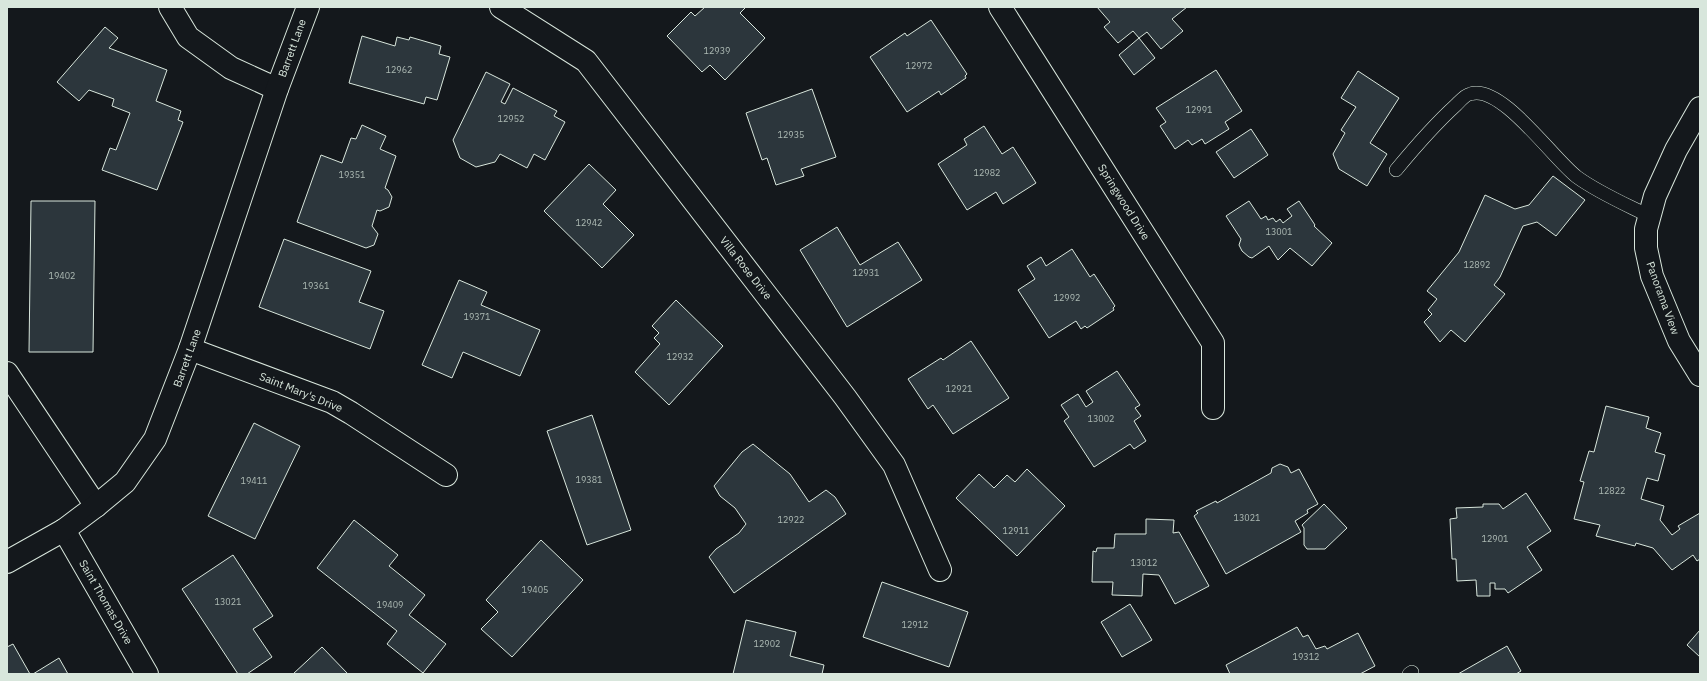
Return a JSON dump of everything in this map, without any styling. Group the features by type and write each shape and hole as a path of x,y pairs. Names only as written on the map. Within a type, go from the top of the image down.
{"street":[{"name":"Barrett Lane","path":"170,7 188,37 231,68 277,89"},
{"name":"Barrett Lane","path":"7,562 64,530 125,482 155,439 190,349 277,89 308,7"},
{"name":"Villa Rose Drive","path":"501,7 586,61 845,397 894,465 940,570"},
{"name":"Springwood Drive","path":"1000,7 1213,343 1213,408"},
{"name":"Panorama View","path":"1700,108 1676,150 1655,196 1646,229 1646,248 1652,276 1678,341 1700,375"},
{"name":"Saint Mary's Drive","path":"190,349 332,402 446,475"},
{"path":"7,373 96,506"},
{"name":"Saint Thomas Drive","path":"64,530 147,674"}],"lane":[{"path":"1396,170 1436,123 1469,94 1477,92 1488,94 1499,101 1531,129 1576,176 1613,198 1649,216"}],"building":[{"path":"705,7 746,7 740,13 765,38 725,80 710,65 702,72 667,36 691,12 695,16"},
{"path":"1097,7 1187,7 1172,19 1183,31 1161,49 1147,32 1139,38 1133,31 1118,43 1104,27 1110,22"},
{"path":"931,20 967,74 965,76 966,78 941,95 939,91 907,112 870,57 905,33 907,36"},
{"path":"105,27 118,38 109,48 167,70 156,101 181,111 178,120 183,122 157,190 102,170 110,148 116,150 130,113 112,106 114,99 89,90 79,101 57,82"},
{"path":"362,36 395,46 397,37 409,40 410,37 441,46 439,54 450,57 437,100 426,97 424,104 349,83"},
{"path":"1139,38 1155,58 1134,75 1119,55"},
{"path":"1216,70 1242,111 1225,122 1229,129 1205,144 1202,139 1192,145 1188,140 1175,149 1160,126 1166,122 1156,108"},
{"path":"1358,71 1399,98 1370,143 1387,154 1367,186 1339,169 1333,154 1345,133 1341,130 1356,107 1341,98"},
{"path":"486,72 510,84 501,102 505,104 513,88 557,111 554,116 565,122 545,160 534,154 527,168 500,154 495,162 476,167 460,158 453,140"},
{"path":"812,89 836,157 801,169 804,176 776,185 767,158 762,160 746,113"},
{"path":"362,125 386,136 380,149 396,156 385,188 392,197 389,207 380,211 377,210 372,226 378,234 374,245 366,248 297,222 321,155 342,163 351,138 356,139"},
{"path":"984,126 1002,154 1013,147 1036,183 1003,204 996,192 967,210 938,164 967,145 964,139"},
{"path":"1251,129 1268,155 1234,178 1216,152"},
{"path":"589,164 616,190 603,204 634,235 602,268 544,211"},
{"path":"1553,176 1585,200 1556,236 1537,222 1523,226 1500,277 1494,285 1505,294 1465,342 1451,330 1440,342 1424,322 1432,314 1428,310 1437,299 1427,291 1459,252 1485,195 1515,209 1529,205"},
{"path":"31,201 95,201 93,352 29,352"},
{"path":"1249,201 1261,219 1266,216 1268,220 1273,218 1276,222 1280,219 1283,223 1292,216 1287,209 1299,201 1315,225 1314,226 1332,243 1312,266 1290,248 1278,260 1269,246 1252,258 1249,257 1242,251 1239,245 1241,239 1226,216"},
{"path":"837,227 860,265 898,242 922,280 847,327 800,250"},
{"path":"284,239 371,271 359,302 384,311 370,349 259,307"},
{"path":"1072,249 1090,277 1094,274 1115,306 1113,308 1114,310 1087,328 1085,326 1081,329 1076,321 1049,338 1018,290 1035,279 1027,266 1041,257 1046,266"},
{"path":"459,280 487,292 481,305 540,330 520,376 463,352 452,378 422,365"},
{"path":"676,300 723,346 669,405 635,372 660,344 654,338 659,333 652,326"},
{"path":"971,341 1009,398 953,434 933,405 928,409 908,379 941,358 943,360"},
{"path":"1117,371 1140,405 1135,408 1141,416 1134,421 1146,441 1134,449 1130,444 1094,467 1064,421 1069,417 1061,405 1078,394 1086,407 1093,402 1086,391"},
{"path":"1606,406 1649,417 1646,428 1661,433 1655,452 1665,455 1658,481 1647,478 1641,499 1664,506 1660,520 1672,535 1680,529 1678,526 1700,513 1700,559 1697,561 1693,555 1672,570 1653,548 1636,543 1635,546 1596,536 1600,525 1574,519 1584,482 1580,481 1589,451 1594,452"},
{"path":"592,415 631,530 587,545 547,431"},
{"path":"254,423 300,446 255,539 208,516"},
{"path":"753,444 790,474 809,502 826,490 835,497 846,514 734,593 709,557 716,549 739,533 746,524 735,508 720,496 714,486 742,452"},
{"path":"1280,464 1288,467 1291,473 1299,469 1318,504 1307,510 1308,513 1295,521 1301,532 1226,574 1194,516 1198,513 1196,511 1216,501 1217,503 1271,473 1272,468"},
{"path":"1027,469 1065,506 1017,556 956,498 979,474 994,488 1007,475 1015,482"},
{"path":"1526,493 1551,531 1527,547 1542,570 1508,593 1505,589 1495,589 1495,583 1490,583 1490,596 1477,596 1476,580 1457,581 1456,559 1452,559 1450,519 1457,518 1456,508 1483,507 1483,504 1499,504 1503,509"},
{"path":"1324,504 1347,528 1325,549 1307,549 1304,545 1304,528 1302,525"},
{"path":"1146,519 1174,520 1173,533 1179,532 1209,586 1175,604 1159,575 1143,574 1142,596 1112,595 1113,582 1092,582 1093,551 1096,552 1097,548 1114,548 1115,534 1146,534"},
{"path":"354,520 398,555 389,566 425,595 409,615 446,644 423,673 387,644 397,631 317,568"},
{"path":"541,540 583,580 512,657 481,629 498,612 486,600"},
{"path":"233,555 273,616 253,629 272,657 247,674 238,674 182,589"},
{"path":"882,582 968,612 949,667 863,637"},
{"path":"1130,604 1152,640 1122,657 1101,622"},
{"path":"746,620 796,632 790,656 824,665 822,674 733,674"},
{"path":"1297,627 1303,637 1308,635 1316,649 1325,646 1327,649 1358,633 1375,666 1360,674 1230,674 1226,665"},
{"path":"1700,630 1700,657 1687,645"},
{"path":"13,644 30,674 7,674 7,647"},
{"path":"1507,646 1521,671 1516,674 1458,674"},
{"path":"322,647 348,674 293,674"},
{"path":"59,658 68,674 33,674"}]}
